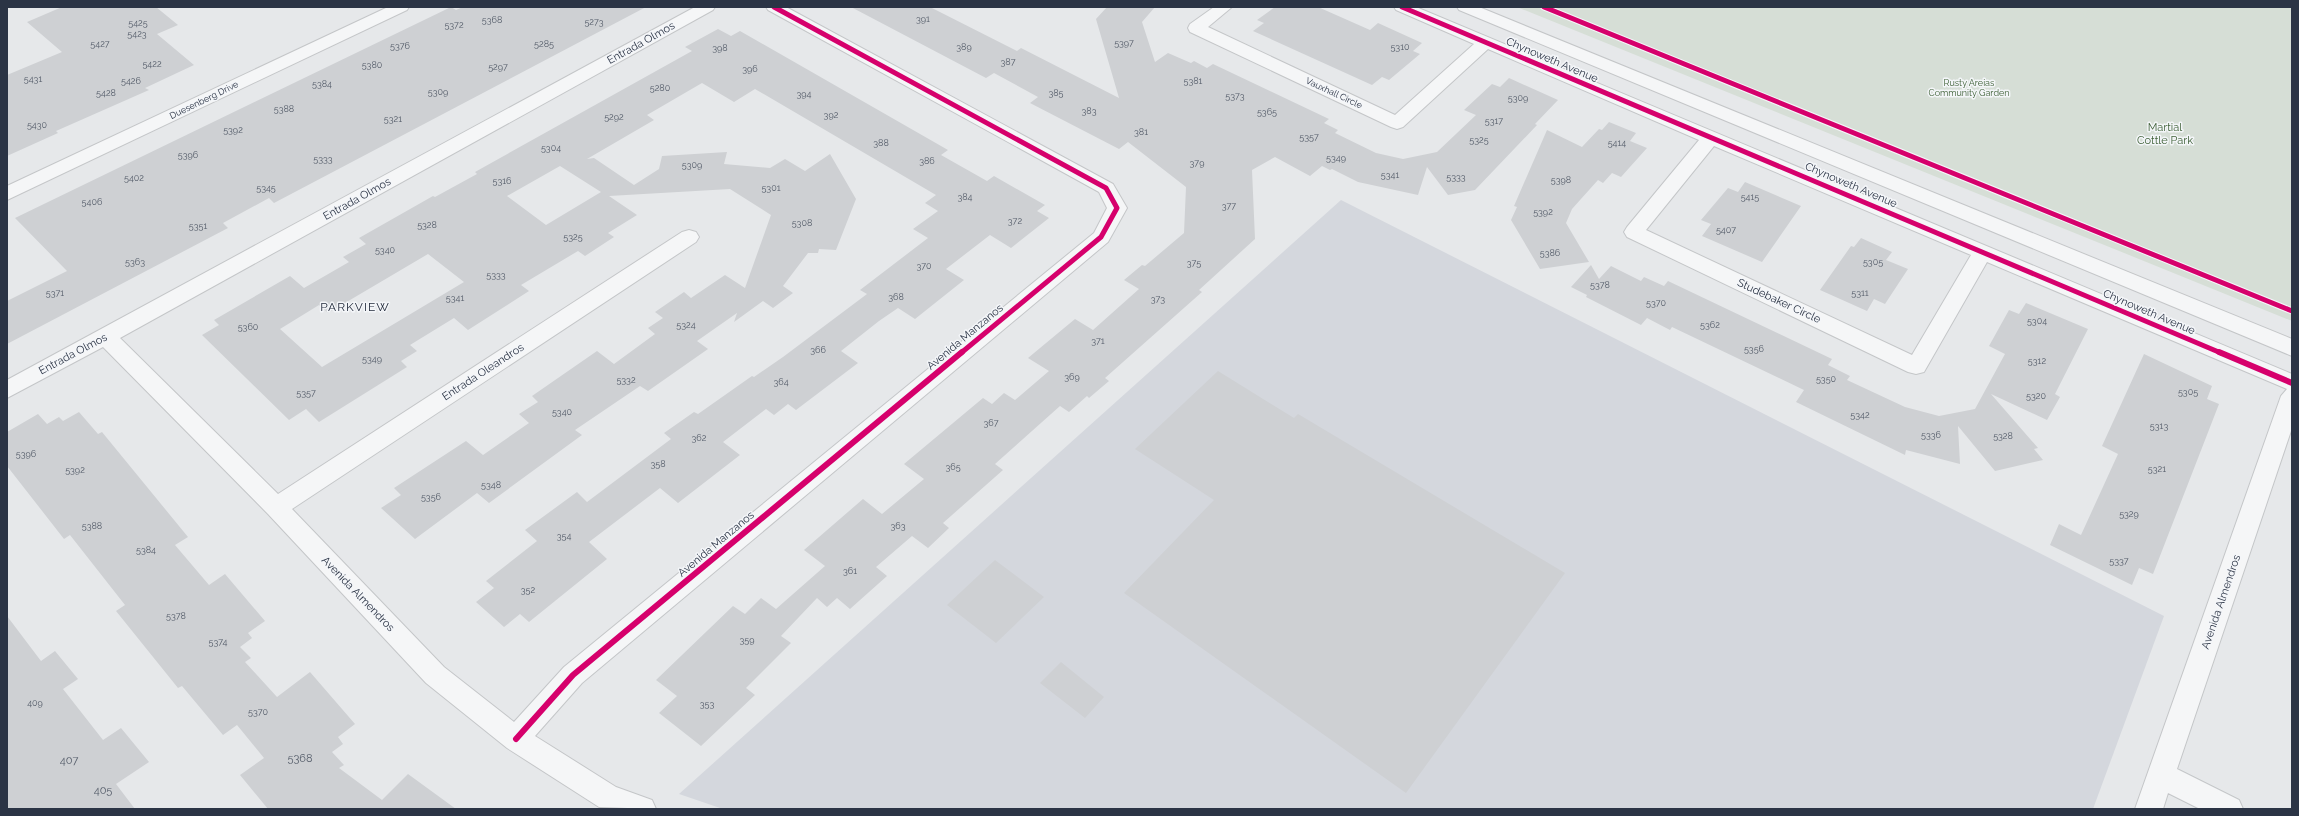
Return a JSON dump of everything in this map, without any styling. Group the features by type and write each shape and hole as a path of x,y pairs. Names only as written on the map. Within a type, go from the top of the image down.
{"street":[{"name":"Duesenberg Drive","path":"7,194 401,7"},
{"name":"Entrada Olmos","path":"7,390 707,7"},
{"name":"Avenida Manzanos","path":"516,739 573,675 1101,237 1117,208 1106,188 774,7"},
{"name":"Vauxhall Circle","path":"1224,7 1196,28 1397,123 1485,43"},
{"name":"Chynoweth Avenue","path":"1402,7 2292,383"},
{"name":"Chynoweth Avenue","path":"1465,7 2292,348"},
{"name":"Studebaker Circle","path":"1711,137 1634,232 1916,366 1984,252"},
{"name":"Entrada Oleandros","path":"276,508 689,237"},
{"name":"Avenida Almendros","path":"106,336 276,508 435,675 516,739 609,798 642,809"},
{"name":"Avenida Almendros","path":"2149,809 2292,396"},
{"path":"2161,775 2229,809"}],"shaded area":[{"path":"1341,200 2164,616 2093,809 723,809 679,794"}],"green space":[{"name":"Martial Cottle Park","path":"1517,7 2292,7 2292,321"}],"building":[{"path":"62,7 156,7 178,25 157,34 194,65 145,88 149,90 56,131 58,133 7,156 7,75 62,52 27,22"},
{"path":"451,7 456,10 463,7 646,7 274,203 269,198 223,223 228,228 7,344 7,301 67,271 15,218"},
{"path":"851,7 930,7 1017,51 1021,48 1119,98 1096,19 1107,7 1155,7 1142,22 1155,62 1168,53 1191,63 1194,61 1207,68 1213,64 1329,119 1324,123 1338,130 1335,133 1376,153 1403,159 1437,152 1476,115 1464,110 1492,84 1500,87 1509,78 1558,100 1535,124 1537,125 1475,190 1448,195 1427,167 1418,195 1358,182 1332,169 1330,170 1322,166 1310,176 1275,157 1252,170 1255,239 1199,290 1202,292 1105,378 1109,381 1089,398 1087,396 1069,412 1060,406 995,464 1003,470 943,523 949,528 928,548 912,536 876,567 887,576 850,609 837,598 827,607 817,598 781,636 791,643 746,688 755,695 701,746 659,713 677,696 656,680 733,606 745,614 761,598 776,609 825,566 804,550 863,499 882,514 924,479 904,464 983,398 992,404 1004,393 1015,400 1049,371 1028,358 1075,319 1093,330 1139,289 1124,280 1142,265 1145,266 1184,233 1186,187 1128,142 1119,149 1030,103 1038,97 994,73 986,78"},
{"path":"1275,7 1318,7 1370,30 1378,23 1422,43 1413,51 1420,54 1389,80 1382,77 1372,85 1253,31 1264,23 1257,20"},
{"path":"718,29 731,36 740,31 948,150 941,155 987,181 994,176 1045,205 1037,211 1049,218 1011,248 990,235 946,269 964,280 915,319 898,308 879,321 841,351 858,363 796,410 788,404 774,415 766,409 723,442 740,455 678,503 660,488 589,542 607,559 529,622 520,614 504,627 476,602 494,588 486,581 537,541 525,530 577,492 587,502 671,439 664,433 694,412 698,414 752,376 754,377 867,294 860,290 928,238 913,229 938,211 925,203 936,195 755,89 734,102 702,83 647,115 654,120 587,159 594,158 634,185 659,169 662,156 727,152 724,164 770,168 785,159 805,171 830,154 856,199 836,250 819,249 818,253 808,253 783,286 793,293 773,308 763,301 734,322 737,313 697,341 708,349 648,391 640,386 575,430 582,435 489,503 477,493 415,539 381,508 401,495 394,488 466,441 483,455 529,423 519,414 538,402 532,396 597,351 614,364 655,334 648,328 663,318 655,312 684,292 691,298 725,275 745,288 771,215 730,189 609,196 637,215 608,233 614,237 585,256 578,251 521,285 529,291 468,330 454,318 410,345 417,351 401,361 407,367 319,422 306,409 289,420 202,335 219,325 214,320 290,276 304,288 349,262 343,257 366,244 359,238 433,196 435,197 477,174 475,172 692,51 685,47","holes":["560,166 601,192 546,225 507,196","428,254 464,282 322,367 280,329 319,305 328,313"]},
{"path":"1609,122 1636,133 1630,141 1647,148 1621,177 1612,173 1603,183 1598,180 1572,209 1566,223 1589,262 1540,269 1511,220 1517,207 1514,206 1547,130 1582,147 1599,129 1602,130"},
{"path":"1745,182 1801,206 1762,262 1702,236 1711,224 1701,220 1728,188 1738,192"},
{"path":"1861,238 1892,252 1886,260 1908,269 1885,304 1874,299 1867,311 1820,290 1851,246 1854,247"},
{"path":"1591,265 1599,279 1611,266 1641,281 1644,277 1664,286 1668,281 1832,359 1828,365 1850,376 1847,380 1905,407 1939,416 1975,409 2005,354 1989,346 2009,310 2019,314 2026,303 2088,329 2055,394 2060,397 2047,420 1991,394 2038,448 2034,449 2043,460 1995,471 1958,426 1960,464 1906,450 1905,455 1796,402 1804,390 1672,327 1670,330 1647,318 1641,325 1586,297 1587,295 1571,287"},
{"path":"2144,354 2212,386 2207,399 2219,404 2153,574 2139,568 2132,585 2050,545 2059,524 2081,535 2118,454 2102,446"},
{"path":"1218,371 1294,418 1298,414 1565,573 1406,793 1124,593 1214,500 1135,449"},
{"path":"79,412 98,434 102,432 188,537 175,545 209,585 225,574 265,621 248,633 252,638 240,647 251,658 245,662 277,697 310,672 355,724 338,737 343,744 332,752 344,765 339,768 382,800 408,774 456,809 268,809 240,775 264,758 237,725 223,735 182,686 178,688 116,611 125,605 70,535 64,539 7,466 7,432 38,414 47,424 59,417 63,421"},
{"path":"995,560 1044,597 996,643 947,605"},
{"path":"7,616 41,661 55,651 78,679 63,689 103,740 121,728 149,762 116,784 135,809 7,809"},
{"path":"1061,662 1104,697 1085,718 1040,683"}],"cycle path":[{"path":"516,739 573,675 1101,237 1117,208 1106,188 774,7"},
{"path":"1402,7 2292,383"},
{"path":"1544,7 2292,311"}],"district":[{"name":"PARKVIEW","path":"355,307"}],"park label":[{"name":"Rusty Areias Community Garden","path":"1969,88"}]}
